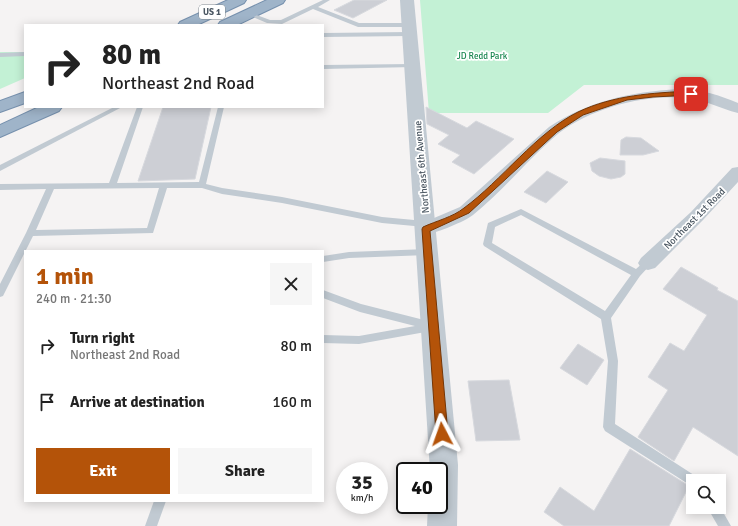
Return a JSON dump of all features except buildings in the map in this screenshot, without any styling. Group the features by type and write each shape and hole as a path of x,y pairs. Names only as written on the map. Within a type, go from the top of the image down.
{"highway":[{"name":"US 1","path":"187,24 239,0"},
{"name":"US 1","path":"227,24 278,0"},
{"path":"0,107 24,97"},
{"path":"0,132 51,108"}],"street":[{"name":"Northeast 6th Avenue","path":"407,0 444,465 442,526"},
{"path":"691,94 738,109"},
{"path":"426,226 466,211 554,130 580,114 626,98 653,95 738,94"},
{"name":"Northeast 1st Road","path":"642,268 697,216 738,172"}],"lane":[{"path":"282,22 327,0"},
{"path":"313,7 358,25 409,30"},
{"path":"249,14 269,22 282,22 287,24"},
{"path":"324,35 409,30"},
{"path":"0,55 24,54"},
{"path":"324,67 412,66"},
{"path":"0,168 117,108"},
{"path":"112,186 140,108"},
{"path":"202,186 221,108"},
{"path":"0,293 30,233 51,186"},
{"path":"30,233 150,231 164,186"},
{"path":"0,187 202,186 222,191 282,200 382,220 426,226"},
{"path":"606,317 487,244 491,225 521,212 642,268 606,317 613,361 609,427 686,476"},
{"path":"324,260 349,255 428,252"},
{"path":"324,294 360,308 434,327"},
{"path":"324,339 359,340 434,327"},
{"path":"151,526 160,502"},
{"path":"717,514 725,526"}],"green space":[{"name":"JD Redd Park","path":"420,0 738,0 738,85 584,85 548,113 429,113"},
{"path":"0,52 24,52 24,78 0,89"}],"route":[{"path":"442,434 426,229 466,211 554,130 580,114 605,104 626,98 668,94 691,94"}]}
